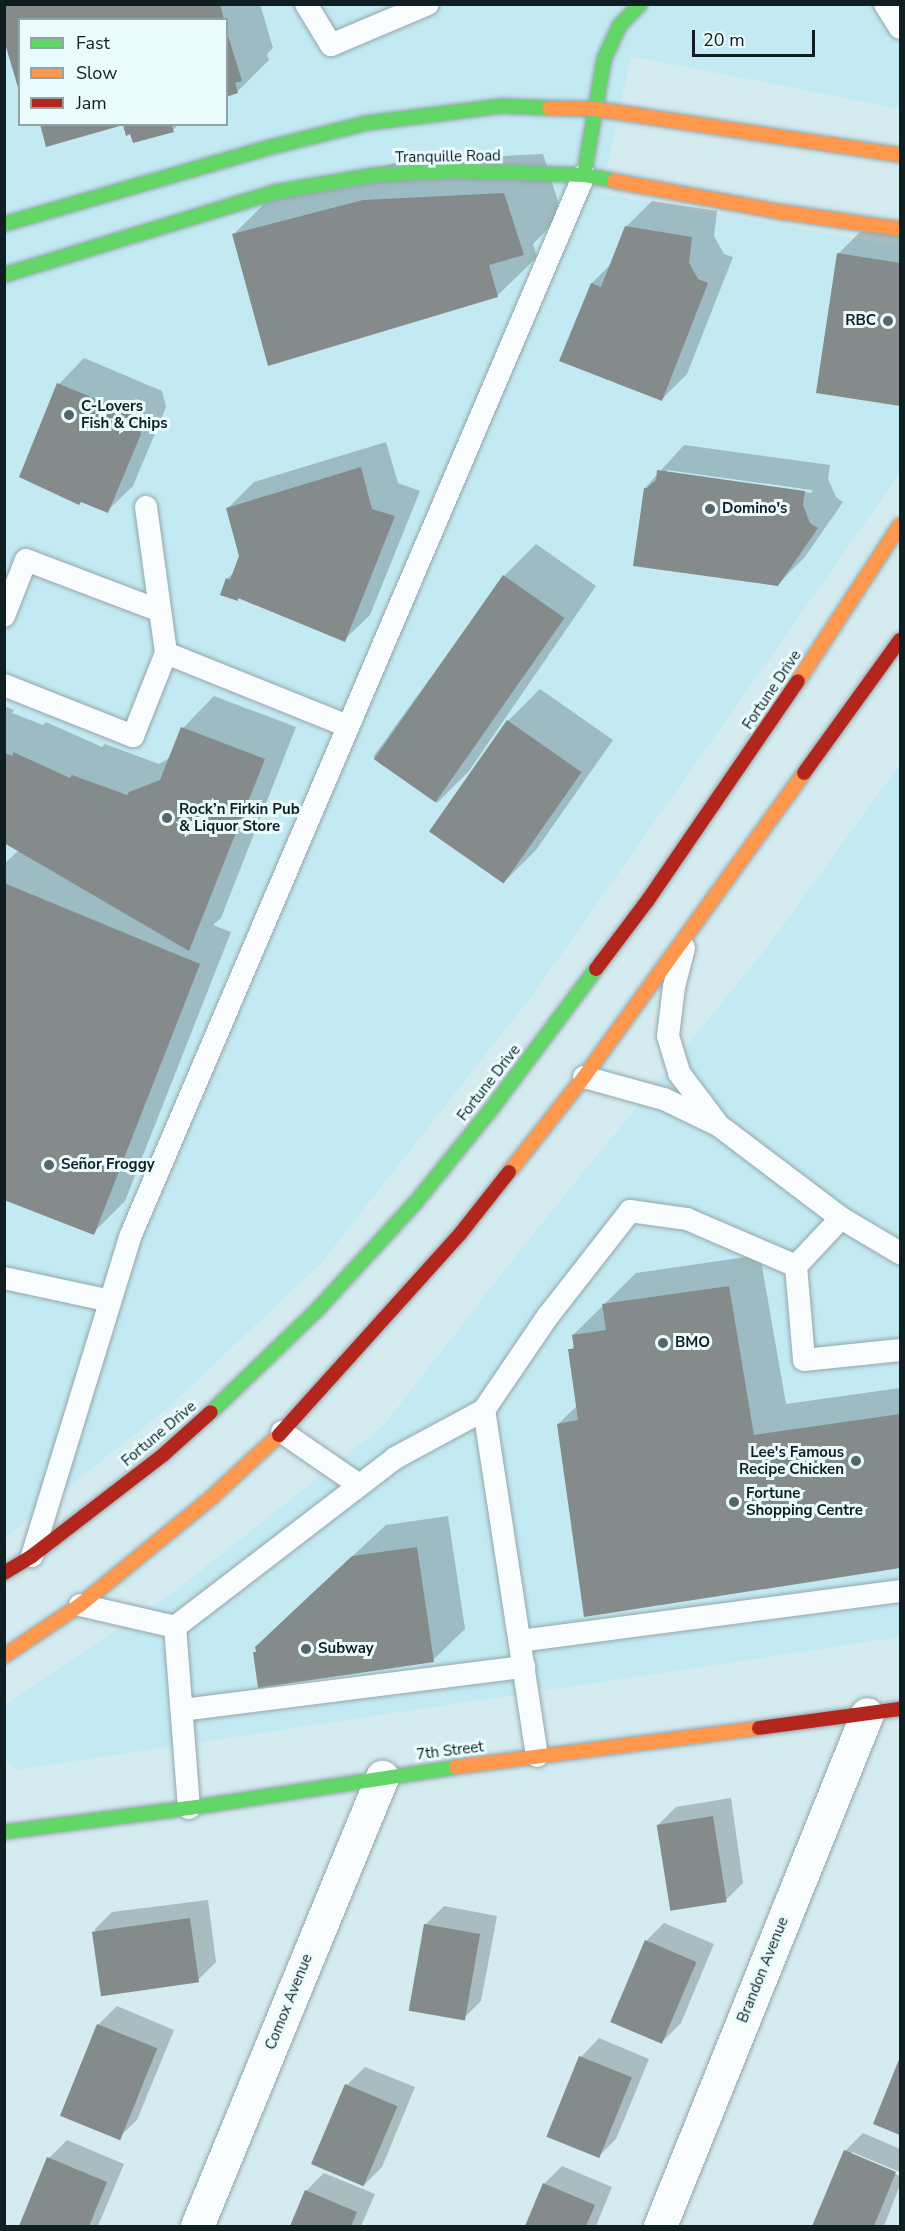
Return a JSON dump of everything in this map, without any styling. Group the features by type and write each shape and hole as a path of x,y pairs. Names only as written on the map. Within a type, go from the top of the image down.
{"main road":[{"path":"584,175 604,59 620,25 640,4"},
{"path":"4,224 267,148 367,123 501,106 596,110 900,154"},
{"name":"Tranquille Road","path":"4,275 169,223 286,190 374,175 454,171 584,175 782,212 900,229"},
{"name":"Fortune Drive","path":"4,1573 32,1556 163,1455 234,1391 318,1309 416,1202 496,1102 648,900 777,713 900,525"},
{"path":"4,1656 80,1605 211,1498 282,1432 460,1234 584,1077 687,938 900,640"},
{"name":"7th Street","path":"5,1833 189,1808 382,1777 900,1709"}],"street":[{"name":"Brandon Avenue","path":"660,2226 867,1714"},
{"name":"Comox Avenue","path":"197,2226 382,1777"}],"lane":[{"path":"306,4 331,45 428,4"},
{"path":"885,4 900,28"},
{"path":"32,1556 130,1237 584,175"},
{"path":"4,685 133,736 166,653 146,507"},
{"path":"4,616 26,560 160,612"},
{"path":"166,653 348,726"},
{"path":"687,938 674,987 668,1036 680,1073 718,1125"},
{"path":"584,1077 664,1099 718,1125 841,1218 900,1253"},
{"path":"175,1627 395,1458 484,1410 548,1316 630,1211 687,1219 796,1266"},
{"path":"841,1218 796,1266 804,1360 900,1350"},
{"path":"4,1278 110,1301"},
{"path":"484,1410 537,1756"},
{"path":"282,1432 359,1485"},
{"path":"520,1641 900,1591"},
{"path":"80,1605 175,1627"},
{"path":"175,1627 189,1808"},
{"path":"182,1710 524,1667"}],"shaded area":[{"path":"5,5 900,5 900,109 631,56 601,194 900,246 900,473 534,993 322,1262 169,1407 5,1538"},
{"path":"900,764 900,1637 15,1770 5,1758 4,1706 180,1587 383,1426 533,1234 768,946"}],"building":[{"path":"4,4 220,4 224,18 18,18 18,88 4,40"},
{"path":"228,36 242,81 235,83 238,93 228,96"},
{"path":"41,126 120,126 46,147"},
{"path":"123,126 172,126 174,132 133,143 130,134 126,136"},
{"path":"504,193 524,255 489,265 498,297 268,366 232,234 363,200"},
{"path":"625,226 692,237 689,263 698,279 708,283 662,401 559,361 591,283 601,287"},
{"path":"837,253 900,263 900,406 816,393"},
{"path":"57,383 137,416 141,434 108,513 81,502 79,505 19,477"},
{"path":"361,467 372,509 395,516 345,642 238,598 238,601 220,595 226,578 230,580 239,556 226,508"},
{"path":"657,470 805,491 803,505 810,523 818,528 778,586 633,566 644,488 656,480"},
{"path":"503,575 564,618 435,802 374,759"},
{"path":"507,720 582,772 504,884 429,831"},
{"path":"181,727 265,759 189,951 4,843 4,753 13,756 13,752 70,778 72,775 127,795 129,792 160,780"},
{"path":"4,883 200,964 94,1235 4,1200"},
{"name":"Fortune Shopping Centre","path":"729,1286 754,1435 900,1414 900,1568 584,1617 557,1424 578,1420 568,1349 574,1349 572,1335 606,1330 602,1304"},
{"path":"417,1547 434,1662 258,1688 253,1652 256,1652 255,1647 352,1556"},
{"path":"713,1816 727,1902 670,1911 657,1825"},
{"path":"190,1918 199,1982 101,1996 92,1932"},
{"path":"424,1924 480,1934 465,2021 409,2011"},
{"path":"645,1940 697,1962 662,2044 610,2022"},
{"path":"97,2024 157,2048 120,2140 60,2116"},
{"path":"579,2056 632,2077 599,2158 546,2137"},
{"path":"900,2057 900,2135 873,2124"},
{"path":"345,2084 397,2106 363,2186 311,2164"},
{"path":"844,2150 896,2172 874,2226 812,2226"},
{"path":"47,2157 107,2182 89,2226 19,2226"},
{"path":"543,2183 595,2205 586,2226 525,2226"},
{"path":"305,2190 357,2212 351,2226 290,2226"}],"traffic: fast":[{"path":"584,175 604,59 620,25 640,4"},
{"path":"4,224 267,148 367,123 501,106 549,108"},
{"path":"4,275 275,192 374,175 454,171 584,175 614,181"},
{"path":"211,1412 318,1309 416,1202 489,1112 596,969"},
{"path":"4,1832 189,1808 456,1767"}],"traffic: slow":[{"path":"549,108 596,109 900,155"},
{"path":"614,181 782,212 900,229"},
{"path":"798,681 900,525"},
{"path":"509,1172 584,1077 804,773"},
{"path":"4,1656 80,1605 211,1498 279,1435"},
{"path":"456,1767 759,1728"}],"traffic: jam":[{"path":"804,773 900,640"},
{"path":"596,969 648,900 798,681"},
{"path":"279,1435 460,1234 509,1172"},
{"path":"4,1573 32,1556 163,1455 211,1412"},
{"path":"759,1728 900,1709"}],"place":[{"name":"RBC","path":"888,321"},
{"name":"C-Lovers Fish & Chips","path":"69,415"},
{"name":"Domino's","path":"710,509"},
{"name":"Rock’n Firkin Pub & Liquor Store","path":"167,818"},
{"name":"Señor Froggy","path":"49,1165"},
{"name":"BMO","path":"663,1343"},
{"name":"Lee's Famous Recipe Chicken","path":"856,1461"},
{"name":"Fortune Shopping Centre","path":"734,1502"},
{"name":"Subway","path":"306,1649"}]}
